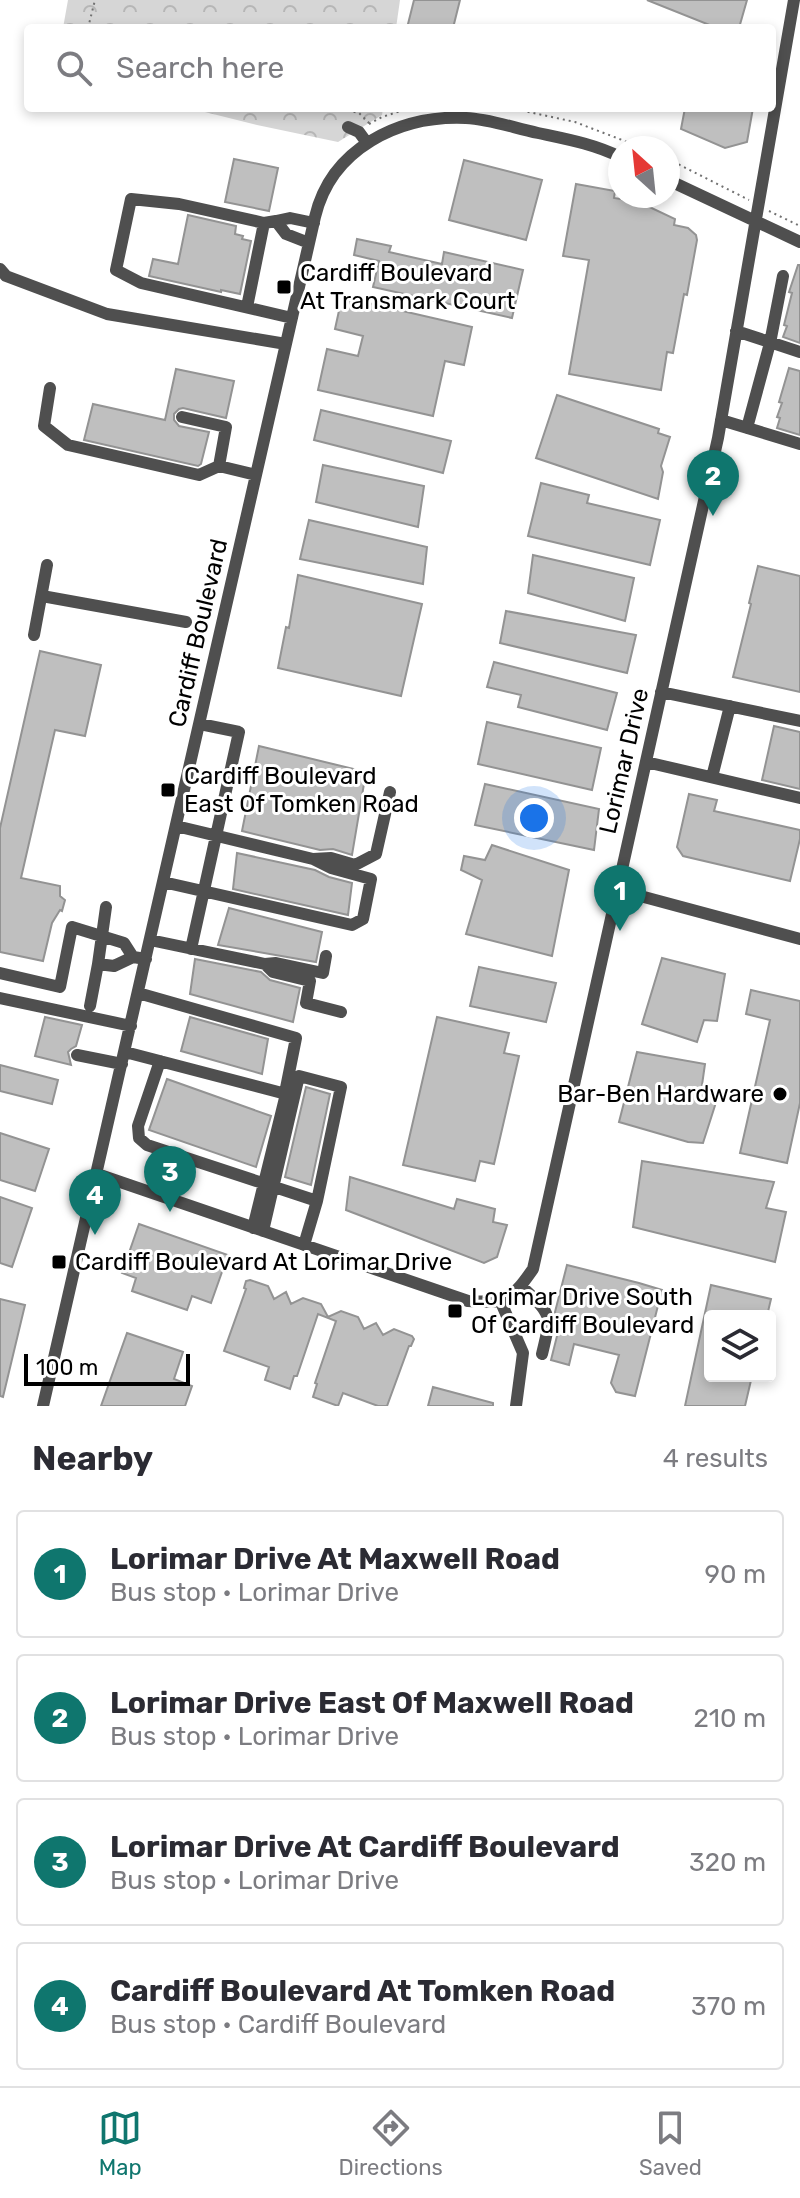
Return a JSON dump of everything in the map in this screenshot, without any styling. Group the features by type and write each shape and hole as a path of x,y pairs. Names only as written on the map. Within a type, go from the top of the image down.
{"street":[{"name":"Lorimar Drive","path":"776,99 794,0"},
{"name":"Lorimar Drive","path":"521,1286 533,1269 721,420 774,112"},
{"name":"Cardiff Boulevard","path":"43,1406 131,1026 138,993 139,958 150,940 319,202 333,173 367,143 414,123 441,118 464,118 586,144 608,152"},
{"path":"348,127 359,132 367,143"},
{"path":"680,186 800,242"},
{"path":"292,318 141,283 116,270 131,199 179,204 270,222 290,218 314,223"},
{"path":"270,222 286,234 309,243"},
{"path":"247,307 270,222"},
{"path":"0,269 6,276 107,314 286,344"},
{"path":"747,428 770,343 783,276"},
{"path":"736,331 800,352"},
{"path":"50,388 44,426 68,445 199,475 219,466 256,475"},
{"path":"182,417 226,427 219,466"},
{"path":"721,420 800,444"},
{"path":"34,635 47,565"},
{"path":"42,596 186,622"},
{"path":"661,692 800,721"},
{"path":"712,777 730,706"},
{"path":"191,949 239,732 200,724"},
{"path":"646,762 800,798"},
{"path":"313,859 331,858 355,865 376,854 390,792"},
{"path":"163,882 352,925 363,919 371,879 331,868 313,859 176,826"},
{"path":"618,890 800,939"},
{"path":"90,1006 106,907"},
{"path":"0,973 60,987 72,927 124,943 139,958 114,966 98,964"},
{"path":"150,940 323,973 326,956"},
{"path":"265,964 273,972 310,981 306,1003 341,1012"},
{"path":"138,993 296,1038 269,1186"},
{"path":"0,998 131,1026"},
{"path":"77,1055 160,1061 285,1093"},
{"path":"160,1061 138,1126 139,1138 147,1145 317,1201"},
{"path":"258,1229 299,1076 341,1087 317,1201 304,1245"},
{"path":"97,1174 468,1301 500,1300 517,1292 521,1286 544,1307 548,1315 550,1323 542,1354"},
{"path":"500,1300 523,1353 516,1406"}],"path":[{"path":"89,24 95,0"},
{"path":"382,117 398,112"},
{"path":"529,112 575,122 612,136"},
{"path":"680,165 735,193"},
{"path":"773,214 800,226"}],"green space":[{"path":"68,0 400,0 397,24 64,24"},
{"path":"205,112 382,112 338,142"}],"building":[{"path":"414,0 460,0 454,24 408,24"},
{"path":"647,0 747,0 740,24 707,24"},
{"path":"684,112 752,112 747,142 725,148 681,129"},
{"path":"234,159 278,168 269,211 225,202"},
{"path":"464,160 542,180 526,240 449,220"},
{"path":"576,184 608,190 608,208 652,208 675,219 674,225 688,228 696,235 687,295 684,294 673,353 667,352 661,390 569,374 589,260 563,256"},
{"path":"188,215 236,226 235,234 251,241 240,294 149,276 153,259 178,264"},
{"path":"357,239 391,246 389,252 442,264 444,252 523,270 512,318 373,287 379,261 354,255"},
{"path":"798,265 800,343 783,337 792,293 789,292"},
{"path":"342,297 472,327 464,365 445,361 433,416 318,390 327,349 358,356 363,336 335,329"},
{"path":"789,368 800,371 800,435 777,428 782,403 779,402"},
{"path":"176,369 234,381 226,418 183,408 174,414 179,426 209,432 201,464 198,466 84,440 93,404 165,420"},
{"path":"557,395 659,429 658,433 670,437 661,466 663,472 658,499 536,458"},
{"path":"321,410 451,441 443,473 314,440"},
{"path":"323,465 424,486 418,527 316,502"},
{"path":"541,483 589,495 587,503 660,520 650,565 528,536"},
{"path":"309,520 427,547 423,584 300,559"},
{"path":"533,555 634,578 625,621 528,593"},
{"path":"758,566 800,576 800,692 733,677"},
{"path":"298,575 422,604 401,696 278,668"},
{"path":"506,611 636,635 627,673 500,643"},
{"path":"40,651 101,665 85,736 55,730 21,878 60,886 60,896 65,900 62,911 52,923 43,961 0,952 0,828"},
{"path":"494,662 617,693 607,730 518,707 521,695 487,687"},
{"path":"487,722 601,748 592,790 478,764"},
{"path":"774,726 800,732 800,789 762,780"},
{"path":"259,746 366,772 352,855 242,831"},
{"path":"485,784 599,809 594,850 475,825"},
{"path":"689,794 717,800 714,811 800,830 790,881 683,856 677,847"},
{"path":"492,845 569,870 552,956 466,934 482,880 461,870 464,856 485,860"},
{"path":"237,853 315,870 352,883 348,915 233,889"},
{"path":"229,908 322,932 316,962 218,945"},
{"path":"662,958 725,974 717,1021 704,1020 697,1042 642,1024"},
{"path":"195,959 261,972 270,980 300,988 293,1022 190,994"},
{"path":"479,967 556,983 546,1022 470,1006"},
{"path":"751,990 800,1001 800,1103 787,1163 740,1153 770,1020 746,1014"},
{"path":"45,1017 82,1025 76,1046 68,1052 71,1065 35,1056"},
{"path":"190,1017 268,1039 262,1074 181,1051"},
{"path":"437,1017 509,1033 504,1053 519,1056 494,1164 480,1161 475,1181 403,1165"},
{"path":"637,1052 705,1064 702,1085 719,1093 703,1143 688,1142 619,1122"},
{"path":"0,1065 58,1080 52,1104 0,1091"},
{"path":"167,1079 271,1116 256,1167 149,1130"},
{"path":"306,1087 330,1094 311,1185 285,1177"},
{"path":"0,1133 49,1149 35,1191 0,1180"},
{"path":"642,1161 774,1182 766,1208 786,1212 775,1262 633,1227"},
{"path":"350,1177 454,1209 457,1199 495,1209 493,1222 507,1225 497,1257 484,1263 346,1210"},
{"path":"0,1197 32,1208 12,1267 0,1263"},
{"path":"139,1224 228,1255 211,1303 192,1296 187,1310 132,1291 136,1278 122,1273"},
{"path":"567,1265 662,1290 635,1396 616,1392 611,1383 619,1355 574,1344 569,1365 551,1360 558,1332 555,1312"},
{"path":"246,1281 268,1286 274,1299 286,1292 291,1304 303,1298 321,1304 328,1317 341,1311 358,1317 364,1329 376,1323 383,1335 394,1329 412,1336 414,1339 387,1406 378,1406 343,1393 338,1406 313,1397 336,1321 318,1314 290,1389 265,1380 269,1367 224,1351"},
{"path":"711,1285 771,1299 768,1310 706,1310"},
{"path":"0,1299 25,1305 3,1397 0,1396"},
{"path":"704,1318 704,1382 751,1382 745,1406 685,1406"},
{"path":"127,1333 183,1352 174,1379 192,1386 185,1406 101,1406"},
{"path":"433,1387 493,1403 493,1406 428,1406"}],"place":[{"name":"Cardiff Boulevard At Transmark Court","path":"284,287"},
{"name":"Lorimar Drive East Of Maxwell Road","path":"713,516"},
{"name":"Cardiff Boulevard East Of Tomken Road","path":"168,790"},
{"name":"Lorimar Drive At Maxwell Road","path":"620,931"},
{"name":"Bar-Ben Hardware","path":"780,1094"},
{"name":"Lorimar Drive At Cardiff Boulevard","path":"170,1212"},
{"name":"Cardiff Boulevard At Tomken Road","path":"95,1235"},
{"name":"Cardiff Boulevard At Lorimar Drive","path":"59,1262"},
{"name":"Lorimar Drive South Of Cardiff Boulevard","path":"455,1311"}]}
